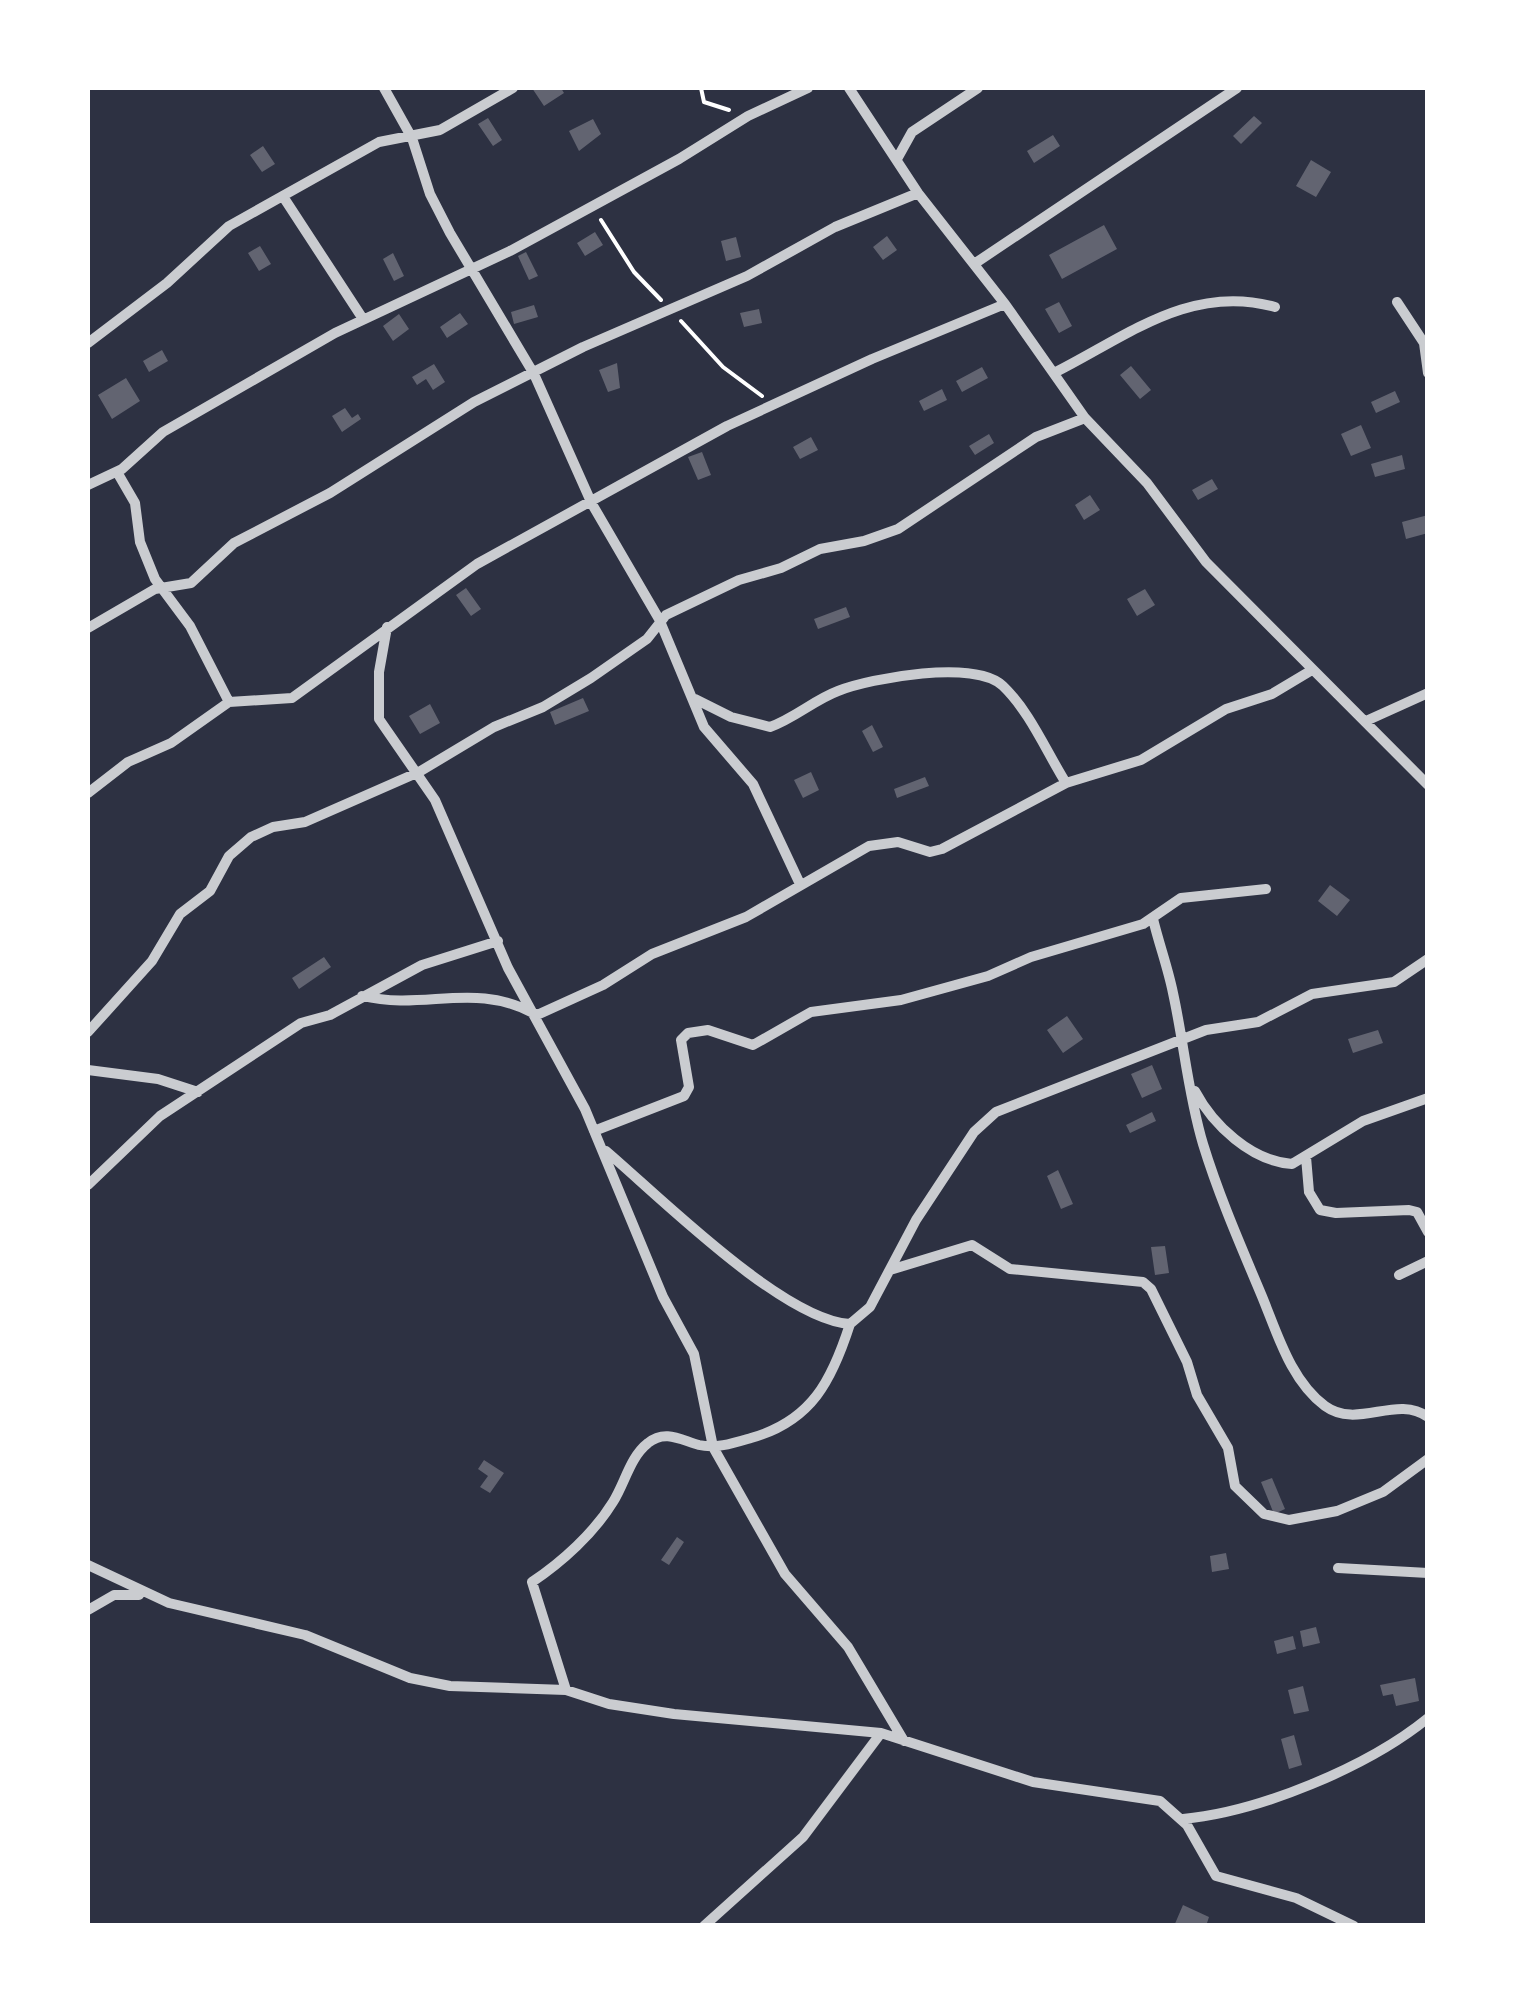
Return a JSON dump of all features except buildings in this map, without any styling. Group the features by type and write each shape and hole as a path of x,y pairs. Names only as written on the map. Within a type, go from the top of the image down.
{"street":[{"path":"384,88 412,138 430,194 534,374 592,504 660,619 714,743 742,766 753,784 800,884"},
{"path":"88,341 167,284 228,226 379,142 440,130 514,88"},
{"path":"88,484 118,472 163,432 363,319 473,270 680,159 748,116 808,88"},
{"path":"849,88 918,193 1005,304 1085,418 1146,483 1206,562 1428,785"},
{"path":"897,159 912,132 978,88"},
{"path":"974,264 1237,88"},
{"path":"88,628 161,588 191,584 234,543 330,494 474,402 583,347 748,276 836,227 918,193"},
{"path":"284,198 363,319"},
{"path":"1054,373 1176,310 1234,300 1275,307"},
{"path":"1397,302 1426,341 1428,372"},
{"path":"88,792 128,762 171,743 229,702 292,698 477,564 592,504 727,426 872,358 1005,304"},
{"path":"88,1032 152,961 180,914 210,891 238,846 263,830 305,822 419,772 494,727 543,707 592,678 647,639 660,619 739,580 781,568 820,549 864,542 898,529 1036,437 1085,418"},
{"path":"118,472 136,503 140,542 161,588 190,626 229,702"},
{"path":"387,627 379,672 379,719 406,764 419,772 508,968 537,1015 594,1131 662,1297 694,1354 714,1447 785,1574 848,1648 905,1742"},
{"path":"537,1015 603,986 652,954 746,917 869,846 898,842 930,852 942,849 1066,783 1141,760 1226,708 1272,694 1312,670"},
{"path":"693,698 731,717 770,727 835,692 872,678 924,674 987,677 1007,690 1066,783"},
{"path":"1366,721 1428,693"},
{"path":"594,1131 684,1096 689,1087 681,1047 688,1033 720,1031 739,1043 754,1044 811,1012 938,990 1153,919 1181,898 1266,889"},
{"path":"1153,919 1174,998 1179,1040 1202,1142 1234,1234 1297,1374 1325,1406 1338,1413 1356,1416 1411,1408 1428,1418"},
{"path":"88,1185 160,1116 301,1023 322,1019 422,965 498,941"},
{"path":"566,1690 532,1582 556,1566 613,1502 646,1444 659,1437 678,1436 714,1447 764,1434 807,1410 837,1366 850,1324 870,1307 964,1146 996,1112 1179,1040 1224,1025 1258,1022 1324,991 1381,986 1428,959"},
{"path":"362,996 397,1004 476,995 508,1000 537,1015"},
{"path":"88,1070 158,1078 198,1092"},
{"path":"1187,1072 1213,1121 1234,1138 1281,1163 1306,1157 1363,1121 1428,1098"},
{"path":"601,1148 787,1301 832,1323 850,1324"},
{"path":"1306,1157 1308,1192 1320,1210 1336,1214 1409,1210 1417,1212 1428,1232"},
{"path":"890,1270 972,1245 1010,1270 1143,1282 1151,1289 1187,1362 1197,1394 1228,1448 1234,1486 1252,1506 1278,1519 1315,1516 1364,1501 1428,1459"},
{"path":"1400,1275 1428,1261"},
{"path":"88,1565 150,1596 306,1635 410,1678 450,1686 566,1690 609,1704 674,1714 882,1733 1033,1782 1160,1801 1182,1819 1216,1876 1296,1898 1354,1926"},
{"path":"1338,1568 1428,1573"},
{"path":"88,1610 114,1596 150,1596"},
{"path":"1182,1819 1227,1812 1319,1778 1393,1742 1428,1718"},
{"path":"704,1926 803,1837 882,1733"}],"path":[{"path":"701,88 704,102 748,116"}]}
